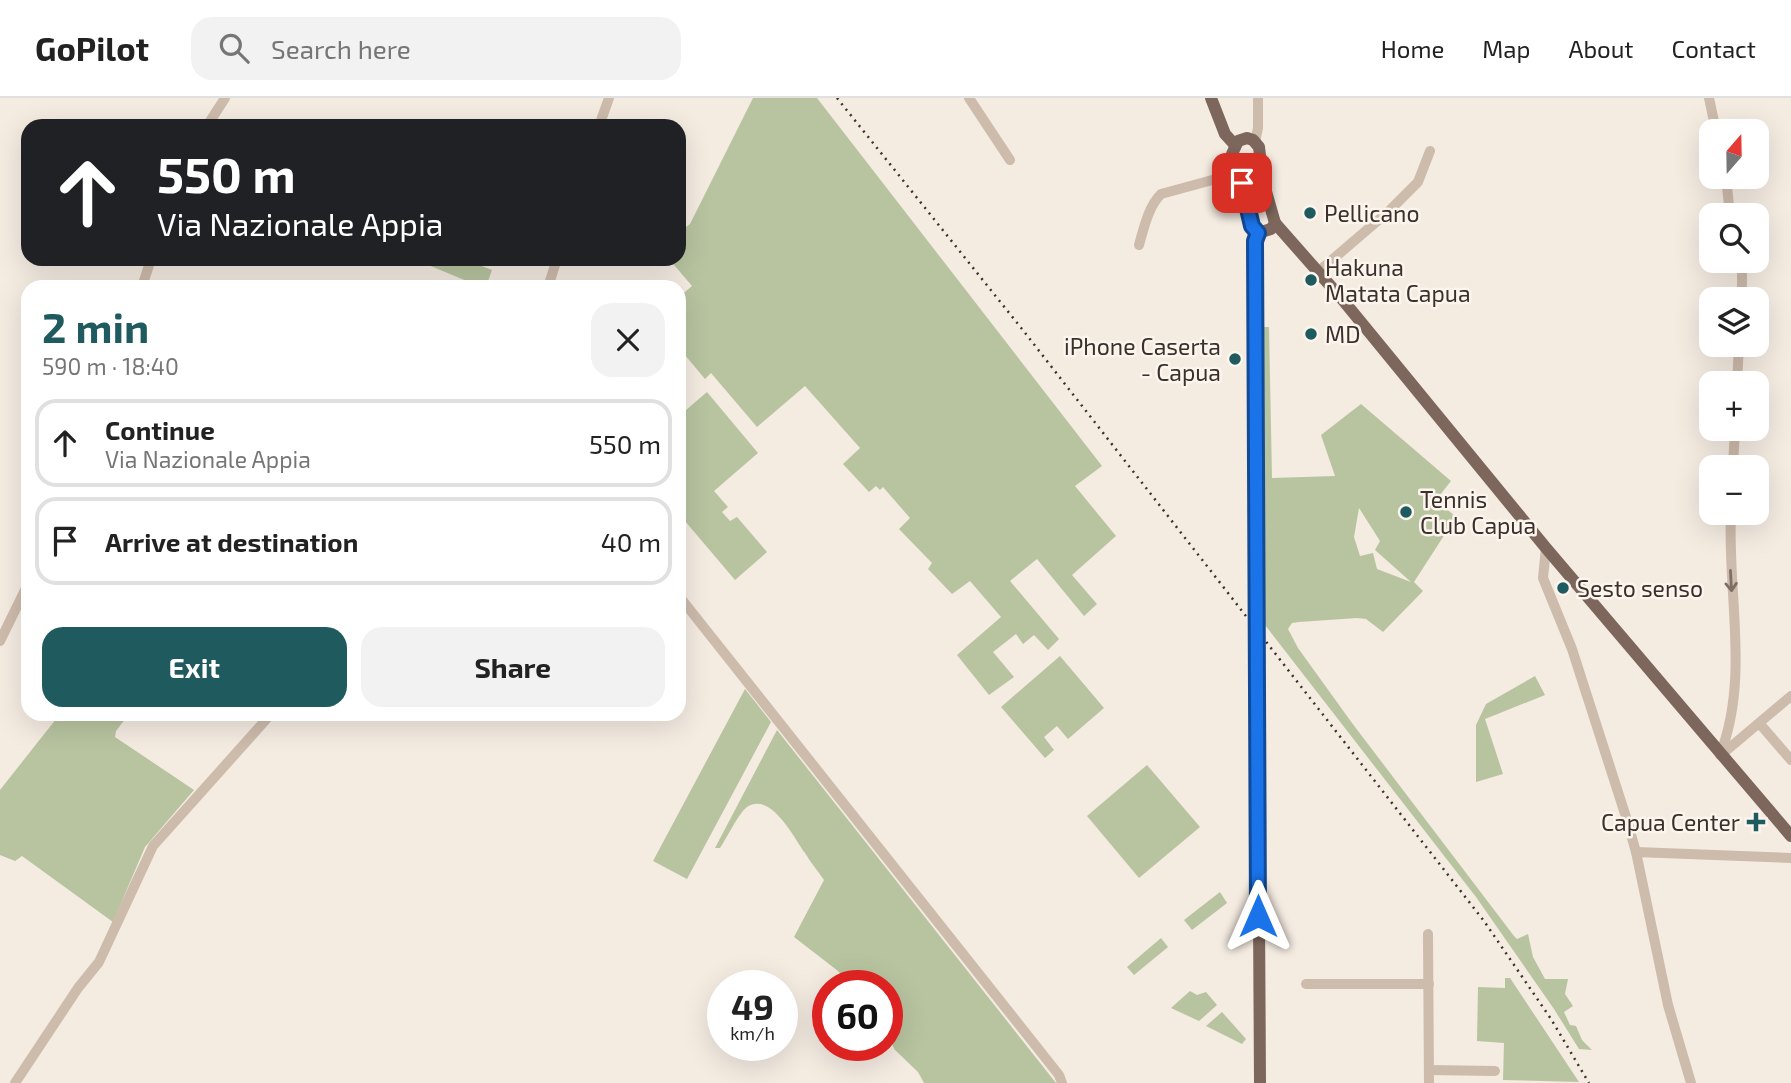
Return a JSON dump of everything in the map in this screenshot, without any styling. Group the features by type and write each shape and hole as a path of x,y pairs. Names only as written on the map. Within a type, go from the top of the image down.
{"main road":[{"path":"1210,98 1226,134 1235,145"},
{"path":"1258,233 1252,226 1247,194 1231,154 1238,141 1247,138 1259,147 1263,181 1275,223 1319,271 1545,548 1791,836"},
{"path":"1258,233 1271,229 1275,223"},
{"path":"1258,233 1255,241 1255,478 1260,1083"}],"street":[{"path":"212,119 225,98"},
{"path":"602,119 609,98"},
{"path":"969,98 1010,160"},
{"path":"1255,142 1258,98"},
{"path":"1709,98 1713,119"},
{"path":"1319,271 1389,211 1418,182 1430,151"},
{"path":"1139,245 1155,200 1161,194 1238,173"},
{"path":"1720,755 1727,736 1735,679 1731,525"},
{"path":"1545,548 1543,578 1572,649 1636,852 1668,1006 1691,1083"},
{"path":"0,641 21,598"},
{"path":"686,605 1059,1075 1062,1083"},
{"path":"1720,755 1791,696"},
{"path":"15,1083 78,988 99,962 153,846 265,721"},
{"path":"1760,724 1791,760"},
{"path":"1636,852 1791,858"},
{"path":"1429,934 1429,1083"},
{"path":"1306,984 1429,984"},
{"path":"1429,1070 1495,1071"}],"green space":[{"path":"753,98 817,98 1102,466 1075,486 1116,536 1072,575 1097,604 1084,616 1037,559 1010,581 1059,639 1048,650 1034,635 1023,644 1016,634 993,652 1014,677 989,695 957,655 1001,617 970,581 952,594 928,569 932,563 899,529 910,518 883,487 880,490 876,486 869,492 843,464 860,448 805,386 757,427 711,373 705,379 686,356 686,291 692,286 675,266 686,266 686,227 690,224"},
{"path":"431,266 482,266 492,270 488,280 464,280"},
{"path":"1264,327 1269,327 1272,478 1335,476 1321,435 1361,404 1451,481 1436,500 1456,517 1414,582 1423,591 1383,632 1366,619 1357,618 1292,623 1288,629 1298,648 1352,723 1514,936 1517,939 1528,934 1533,957 1545,979 1568,979 1565,994 1573,1006 1564,1012 1570,1025 1576,1026 1582,1040 1592,1050 1579,1049 1476,897 1265,625","holes":["1359,508 1380,541 1375,550 1411,582 1377,569 1373,553 1360,556 1354,537"]},
{"path":"707,392 758,453 714,491 728,507 722,512 730,521 737,517 767,552 735,580 686,522 686,410"},
{"path":"1060,656 1104,708 1068,739 1057,726 1044,737 1054,750 1045,758 1001,707"},
{"path":"1535,676 1545,695 1485,719 1503,774 1476,782 1476,725 1486,704"},
{"path":"745,689 771,722 687,879 653,861"},
{"path":"54,721 124,721 115,737 194,790 145,847 113,922 22,856 15,861 0,855 0,790"},
{"path":"777,730 1056,1083 924,1083 918,1072 903,1058 903,970 837,970 794,937 824,880 781,818 765,805 747,807 720,848 715,848"},
{"path":"1147,765 1200,827 1139,878 1087,816"},
{"path":"1220,892 1227,903 1192,930 1184,920"},
{"path":"1161,938 1168,947 1134,975 1127,967"},
{"path":"1505,978 1510,978 1579,1082 1503,1080 1504,1043 1477,1041 1478,987 1505,988"},
{"path":"1190,991 1197,995 1206,992 1217,1005 1199,1021 1171,1008"},
{"path":"1222,1012 1246,1039 1242,1044 1206,1026"}],"railway":[{"path":"837,98 1022,329 1484,921 1551,1019 1589,1083"}],"place":[{"name":"Pellicano","path":"1310,213"},
{"name":"Hakuna Matata Capua","path":"1311,280"},
{"name":"MD","path":"1311,334"},
{"name":"iPhone Caserta - Capua","path":"1235,359"},
{"name":"Tennis Club Capua","path":"1406,512"},
{"name":"Sesto senso","path":"1563,588"},
{"name":"Capua Center","path":"1756,822"}],"route":[{"path":"1242,183 1247,194 1252,226 1258,233 1255,241 1255,478 1258,916"}]}
